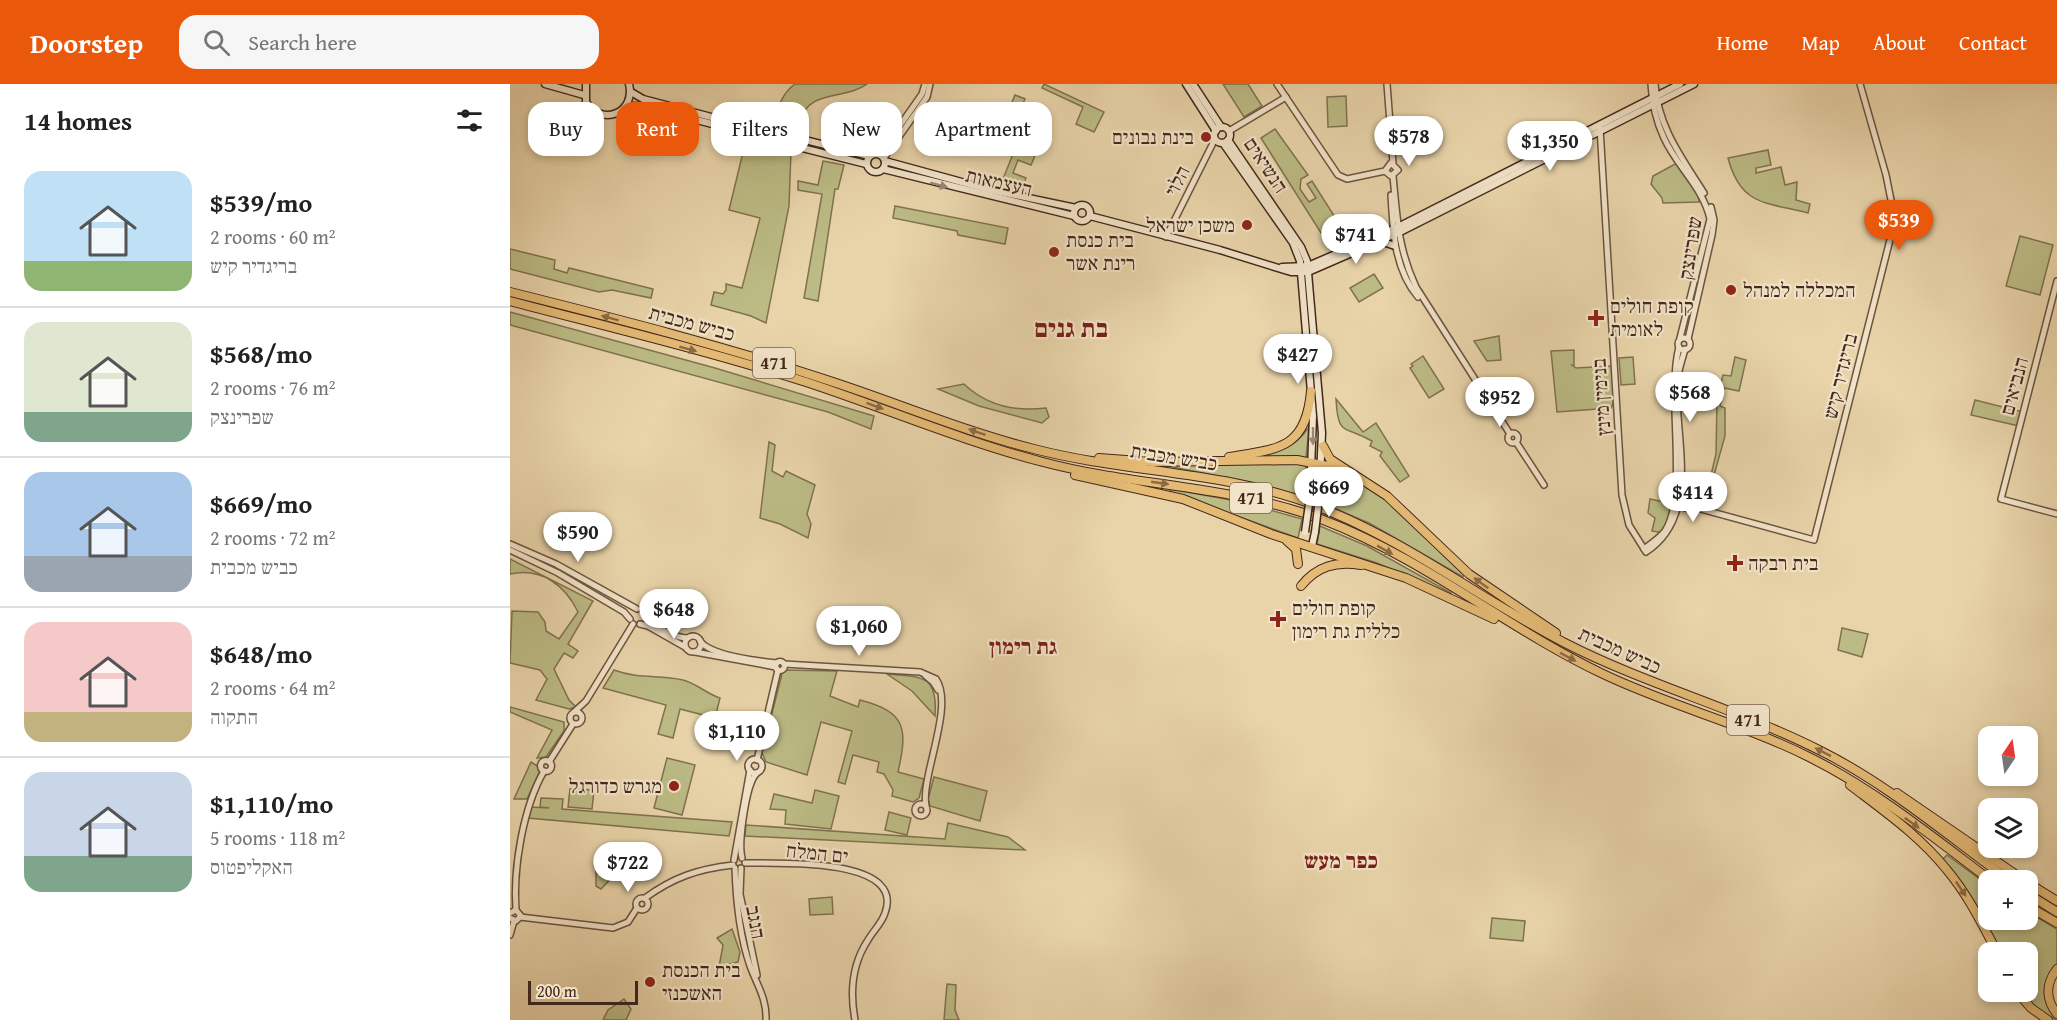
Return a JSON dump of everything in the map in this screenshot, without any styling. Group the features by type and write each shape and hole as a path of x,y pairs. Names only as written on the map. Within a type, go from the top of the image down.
{"highway":[{"name":"כביש מכבית","path":"510,292 783,366 978,433 1053,454 1236,484 1315,506 1378,533 1542,631 1600,660 1774,730 1847,765 1995,870"},
{"name":"כביש מכבית","path":"510,302 787,376 1026,458 1084,471 1230,493 1311,515 1388,551 1544,643 1618,681 1762,736 1826,765 1873,795 1978,871"},
{"path":"1192,462 1250,454 1288,444 1299,435 1305,423 1311,391"},
{"path":"1323,446 1330,459 1382,492 1475,579 1600,660"},
{"path":"1053,454 1132,461 1312,461 1356,475"},
{"path":"1026,458 1073,474 1183,499 1278,536 1392,572 1544,643"},
{"path":"1278,536 1294,547 1298,564"},
{"path":"1301,586 1316,571 1332,564 1352,564 1392,572"},
{"path":"1826,765 1933,853 1965,895 1991,942"},
{"path":"1847,765 1938,819 2009,870"},
{"path":"2038,889 2057,901"},
{"path":"2038,900 2057,912"},
{"path":"2038,912 2057,924"},
{"path":"2057,969 2050,980 2047,993 2057,1014"},
{"path":"2025,1002 2040,1020"},
{"path":"2026,1002 2048,1020"}],"main road":[{"path":"546,84 584,95"},
{"path":"586,84 584,95 590,109 602,116 616,114"},
{"path":"628,102 631,92 629,84"},
{"name":"הנשיאים","path":"1186,84 1218,129"},
{"name":"הנשיאים","path":"1193,84 1218,129"},
{"path":"1308,287 1320,265 1591,138 1600,130 1680,84"},
{"path":"1287,271 1304,270 1320,265 1379,241 1405,223 1644,110 1654,101 1694,84"},
{"path":"631,92 643,99 711,119"},
{"path":"1218,129 1229,131 1226,142 1215,139 1218,129"},
{"path":"1591,138 1600,142"},
{"name":"הנשיאים","path":"1226,142 1305,256 1304,270"},
{"name":"הנשיאים","path":"1226,142 1293,243 1304,270"},
{"path":"809,150 866,164 869,156 883,158 883,170"},
{"name":"העצמאות","path":"866,164 874,172 883,170 1074,216 1083,221 1090,216 1087,207 1076,208 991,190 883,158"},
{"path":"1074,216 1076,208"},
{"path":"1090,216 1273,266 1287,271 1301,283"},
{"path":"1397,218 1400,222 1405,223"},
{"path":"1379,241 1392,243 1395,246"},
{"path":"1305,256 1320,265"},
{"path":"1273,266 1304,270"},
{"path":"1303,543 1311,497 1312,461 1311,391 1301,283 1304,270"},
{"path":"1304,270 1308,287 1323,446 1319,499 1312,546"}],"street":[{"path":"883,158 922,94 925,84"},
{"path":"883,158 927,97 930,84"},
{"path":"1278,84 1331,166 1343,178 1385,171 1391,176 1397,218 1395,246 1412,290 1435,316"},
{"path":"1387,84 1393,163 1398,170 1391,176"},
{"path":"1653,84 1654,101"},
{"name":"בריגדיר קיש","path":"1677,505 1815,540 1895,220 1886,174 1860,84"},
{"path":"1229,131 1286,97"},
{"name":"שפרינצק","path":"1654,101 1667,135 1708,198 1713,214 1712,235 1688,339 1689,345 1682,348 1680,338 1710,219 1704,199 1664,138 1655,113 1654,101"},
{"path":"1644,110 1653,110 1655,113"},
{"name":"בנימין מינץ","path":"1600,130 1622,495 1628,519 1645,550"},
{"name":"הלוי","path":"1166,237 1215,139"},
{"path":"1385,171 1387,165 1393,163"},
{"path":"1391,176 1396,231 1404,263 1416,287 1510,434 1518,435 1516,442 1544,485"},
{"name":"הנביאים","path":"2057,281 2001,499 2057,513"},
{"path":"1680,338 1688,339"},
{"path":"1645,550 1666,536 1677,505 1673,381 1682,348"},
{"path":"1645,550 1666,528 1677,505"},
{"path":"1636,537 1653,542"},
{"path":"510,544 556,564 628,607 637,609 649,620 678,636 694,637 705,647 777,667"},
{"path":"510,550 577,584 625,613 632,621 648,626 694,652 777,667 784,665 912,672 931,679 938,689 941,700 937,743 922,805"},
{"path":"510,935 511,917 516,910 524,821 530,801 544,771 551,769 549,762 573,724 580,722 586,701 632,621 631,613 637,609"},
{"path":"640,624 645,620 645,614"},
{"path":"686,647 688,638"},
{"path":"694,652 700,647 700,641"},
{"path":"757,760 777,667"},
{"path":"573,724 569,719 586,701"},
{"path":"574,712 583,714"},
{"path":"738,864 749,764 757,760"},
{"path":"738,864 752,779 762,766 757,760"},
{"path":"750,770 757,773"},
{"name":"ים המלח","path":"645,898 667,882 686,873 738,864 834,867 869,876 883,888 886,896 886,912 861,952 854,978 852,1000 855,1020"},
{"name":"הנגב","path":"738,864 742,903 757,979 765,1000 766,1020"},
{"path":"511,917 613,928 628,922 638,908 637,900 645,898 648,902 647,908 638,908"},
{"path":"516,910 520,917"}],"shaded area":[{"path":"795,84 867,84 849,92 819,99 809,106 809,102 781,102 788,90"},
{"path":"1044,84 1104,112 1094,132 1076,124 1083,107 1042,88"},
{"path":"1223,84 1248,84 1262,106 1244,117"},
{"path":"1015,95 1025,99 1024,102 1012,102"},
{"path":"1346,96 1347,126 1328,127 1327,97"},
{"path":"1275,129 1308,175 1301,179 1300,189 1309,202 1316,198 1307,184 1312,181 1338,222 1321,233 1261,138"},
{"path":"1768,150 1771,165 1756,168 1756,173 1781,167 1785,185 1797,182 1796,200 1810,204 1808,213 1768,204 1748,194 1740,186 1728,158"},
{"path":"742,156 791,156 789,206 766,323 751,316 711,305 714,292 723,294 726,284 742,288 760,218 729,210"},
{"path":"1012,156 1035,156 1031,165 1018,160 1013,173 1026,178 1020,194 999,189"},
{"path":"823,161 844,165 838,189 835,189 818,301 804,298 822,194 798,190 798,181 818,185"},
{"path":"1677,163 1698,194 1699,202 1663,203 1662,198 1651,184 1653,176"},
{"path":"895,206 1008,228 1005,244 958,235 957,231 893,218"},
{"path":"2020,236 2053,245 2040,295 2006,286"},
{"path":"510,249 555,260 554,269 567,273 569,268 653,289 651,298 612,290 599,292 510,269"},
{"path":"1374,274 1383,288 1359,302 1350,288"},
{"path":"510,312 715,368 874,416 871,429 828,412 510,325"},
{"path":"1499,336 1501,360 1487,361 1474,341"},
{"path":"1574,350 1574,365 1572,365 1576,368 1612,366 1614,401 1611,408 1557,412 1551,351"},
{"path":"1423,356 1444,389 1429,398 1410,368 1413,366 1411,364"},
{"path":"1633,357 1635,384 1621,385 1619,358"},
{"path":"1735,357 1746,360 1739,391 1724,388 1720,406 1725,408 1725,436 1714,475 1717,478 1712,508 1705,500 1716,454 1717,399 1723,375 1731,376"},
{"path":"964,384 982,398 1002,406 1023,409 1046,408 1049,417 1042,423 979,406 938,389"},
{"path":"1336,399 1363,432 1376,423 1409,476 1400,482 1380,456 1382,452 1370,446 1372,441 1341,425"},
{"path":"1975,400 2023,412 2019,426 1971,415"},
{"path":"1309,427 1306,458 1248,458 1247,456 1265,454 1289,446"},
{"path":"769,442 775,445 772,471 783,477 786,471 815,485 807,514 811,524 808,538 780,524 760,518"},
{"path":"1306,462 1305,497 1258,484 1157,464"},
{"path":"1328,467 1348,475 1384,499 1464,575 1463,577 1369,523 1324,504"},
{"path":"1170,489 1242,502 1302,519 1298,538 1170,492"},
{"path":"1650,499 1674,504 1663,533 1652,531 1655,518 1648,513"},
{"path":"1320,526 1367,546 1451,593 1450,595 1377,563 1317,544"},
{"path":"510,559 593,601 568,644 578,651 573,658 564,653 554,669 569,700 576,707 569,709 536,700 547,679 540,670 510,663 512,611 538,612 545,622 546,631 559,639 578,612 573,602 551,580 532,573 510,574"},
{"path":"1842,628 1868,634 1862,657 1838,650"},
{"path":"614,670 633,675 674,678 692,684 720,698 715,718 680,709 673,738 658,734 666,705 603,688"},
{"path":"783,670 837,671 830,696 858,707 860,700 887,710 895,716 900,724 903,744 898,772 924,779 919,798 913,802 892,796 893,790 884,774 877,772 879,762 853,755 845,784 838,782 852,731 821,722 807,775 766,762 762,753"},
{"path":"887,674 925,680 934,692 935,716 912,691"},
{"path":"510,707 564,722 564,731 546,757 537,758 552,730 510,712"},
{"name":"מגרש כדורגל","path":"667,758 695,765 682,815 654,808"},
{"path":"531,762 539,767 540,771 527,799 514,799"},
{"path":"934,777 987,791 980,821 930,806 928,799"},
{"path":"570,789 594,790 592,809 568,807"},
{"path":"815,790 839,796 831,829 785,824 786,810 770,809 774,794 812,803"},
{"path":"541,798 563,799 562,809 732,822 729,836 528,818 531,807 549,808 540,807"},
{"path":"889,812 911,818 907,835 885,830"},
{"path":"948,823 1008,837 1025,850 745,836 746,825 945,839"},
{"path":"1947,855 1978,878 1978,918 1942,860"},
{"path":"603,862 626,863 601,889 596,886 596,871"},
{"path":"832,897 833,914 810,915 809,899"},
{"path":"1492,918 1525,921 1523,941 1490,938"},
{"path":"2038,918 2057,929 2057,967 2048,980 2057,1020 2038,1011 2029,1002 2038,1002 2038,942 1993,942 1985,930 2038,930"},
{"path":"732,929 740,952 738,962 719,967 723,945 717,938"},
{"path":"947,984 956,985 955,1010 959,1020 944,1020"},
{"path":"624,999 631,1009 626,1020 603,1020 608,1010"}],"place":[{"name":"בינת נבונים","path":"1206,137"},
{"name":"משכן ישראל","path":"1247,225"},
{"name":"בית כנסת רינת אשר","path":"1054,252"},
{"name":"המכללה למנהל","path":"1731,290"},
{"name":"קופת חולים לאומית","path":"1596,318"},
{"name":"בית רבקה","path":"1735,563"},
{"name":"קופת חולים כללית גת רימון","path":"1278,619"},
{"name":"מגרש כדורגל","path":"674,786"},
{"name":"בית הכנסת האשכנזי","path":"650,982"}],"district":[{"name":"בת גנים","path":"1071,328"},
{"name":"גת רימון","path":"1023,646"},
{"name":"כפר מעש","path":"1341,860"}]}
